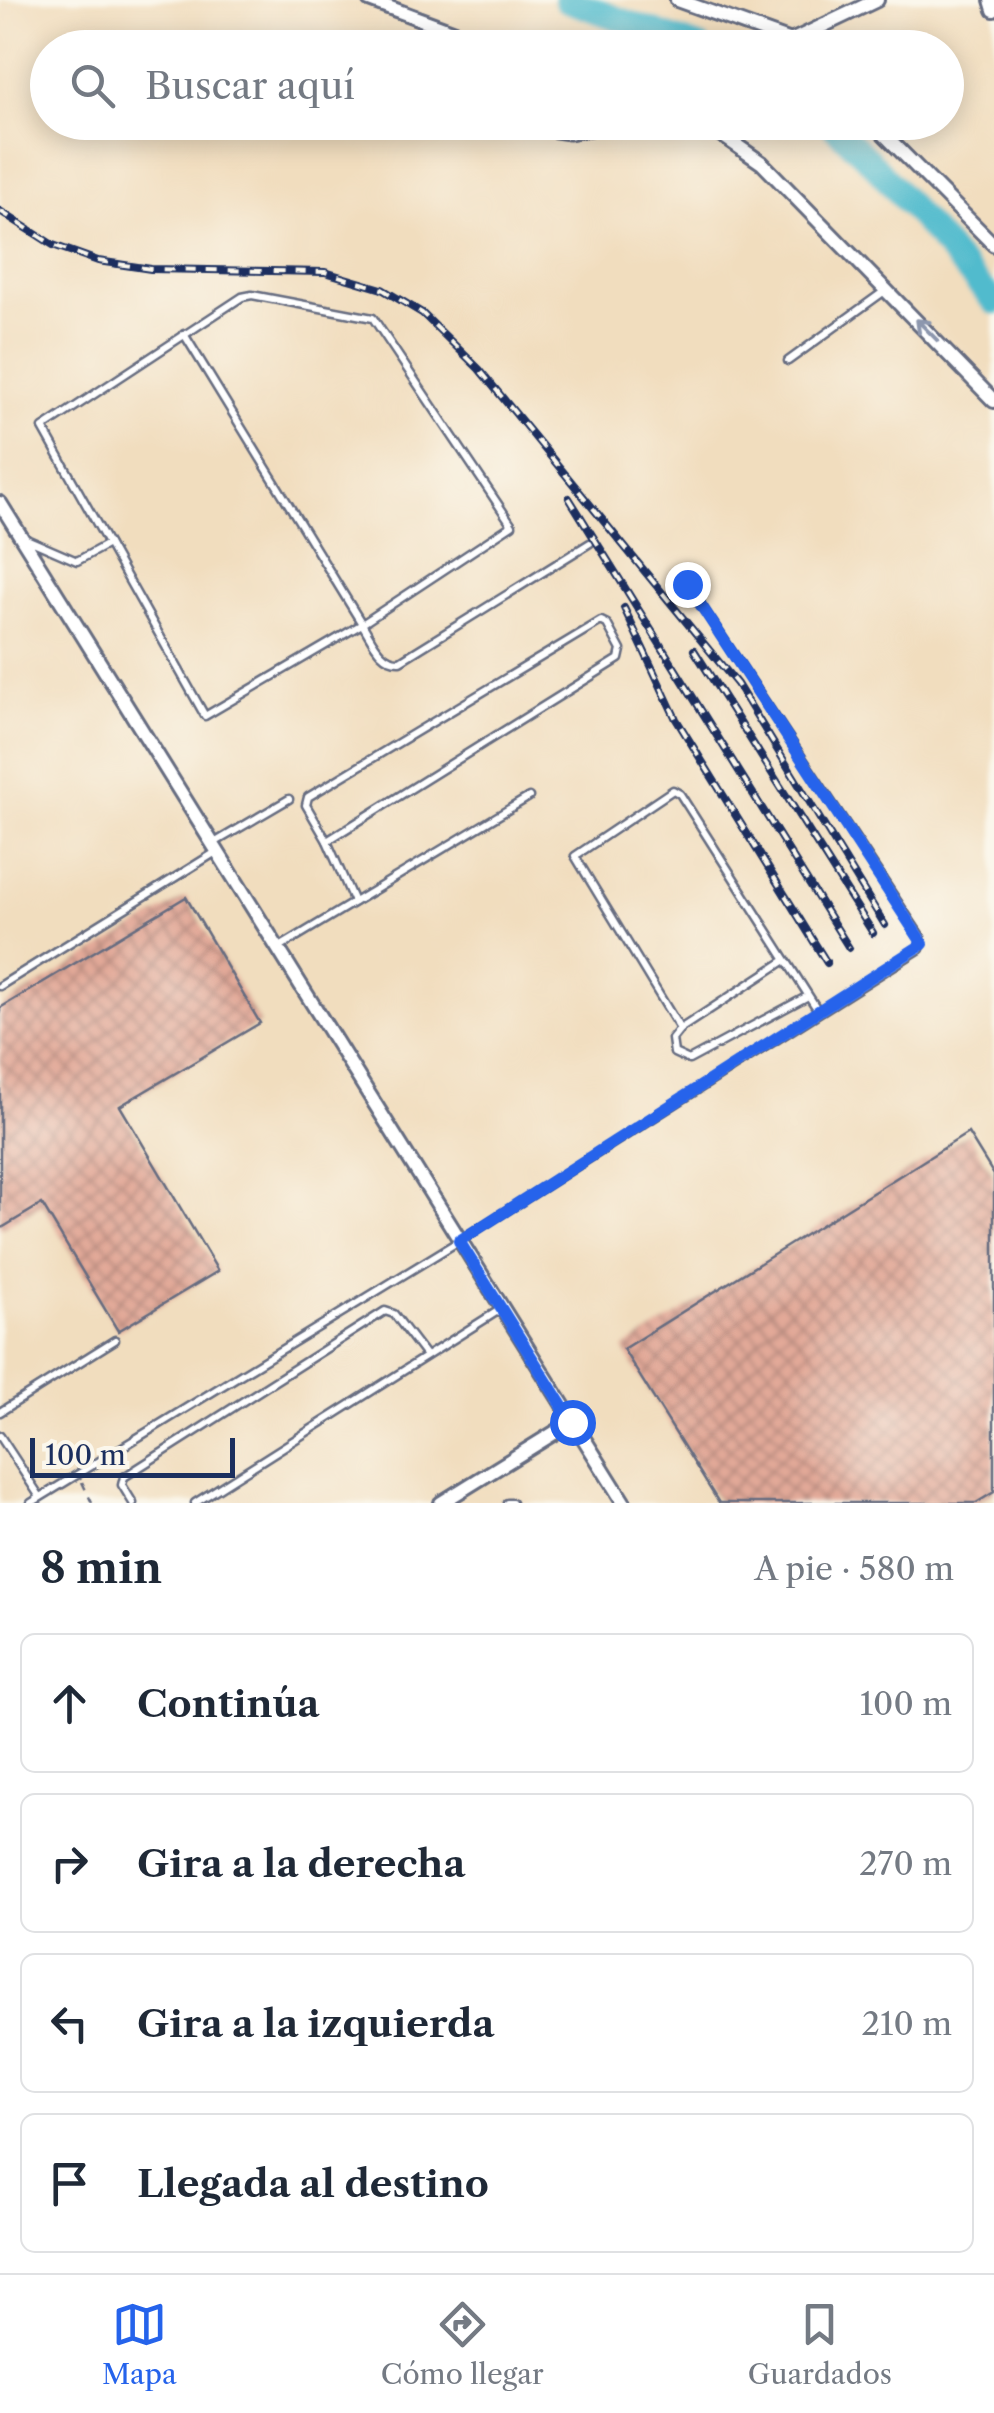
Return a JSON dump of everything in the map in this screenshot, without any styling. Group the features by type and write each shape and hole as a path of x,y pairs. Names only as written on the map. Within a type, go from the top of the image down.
{"street":[{"path":"369,0 450,30"},
{"path":"677,0 757,30"},
{"path":"820,30 877,0"},
{"path":"990,0 994,10"},
{"path":"730,140 762,162 994,401"},
{"path":"890,140 994,245"},
{"path":"0,503 624,1503"},
{"path":"442,1503 572,1422"}],"lane":[{"path":"788,360 887,290"},
{"path":"246,295 373,318 511,520 510,528 362,624 206,716 43,428 184,334 246,295"},
{"path":"184,334 384,657 400,661 590,543"},
{"path":"20,536 78,562 108,544"},
{"path":"30,1503 459,1241 920,949 921,937 687,584"},
{"path":"327,841 619,659 621,650 608,624 601,622 308,798 306,805 354,902"},
{"path":"680,1030 575,856 677,790 819,1012"},
{"path":"277,948 529,798"},
{"path":"0,986 289,799"},
{"path":"784,961 680,1030 671,1045 679,1059 689,1060 808,996"},
{"path":"195,1503 501,1309"},
{"path":"133,1503 122,1485 124,1477 385,1311 394,1314 426,1356"},
{"path":"0,1412 114,1340"},
{"path":"0,1436 40,1497"}],"path":[{"path":"78,1474 92,1503"}],"building":[{"path":"186,897 260,1023 120,1106 218,1271 118,1331 42,1204 0,1229 0,1008"},
{"path":"968,1133 994,1175 994,1492 976,1503 719,1503 623,1349"}],"waterway":[{"path":"566,0 650,30"},
{"path":"848,140 994,302"}],"railway":[{"path":"0,211 53,245 98,261 151,269 325,272 382,289 422,313 479,369 737,684 885,925"},
{"path":"569,498 849,948"},
{"path":"624,608 676,719 827,963"},
{"path":"694,650 873,933"}],"route":[{"path":"572,1422 459,1241 923,944 687,584"}]}
